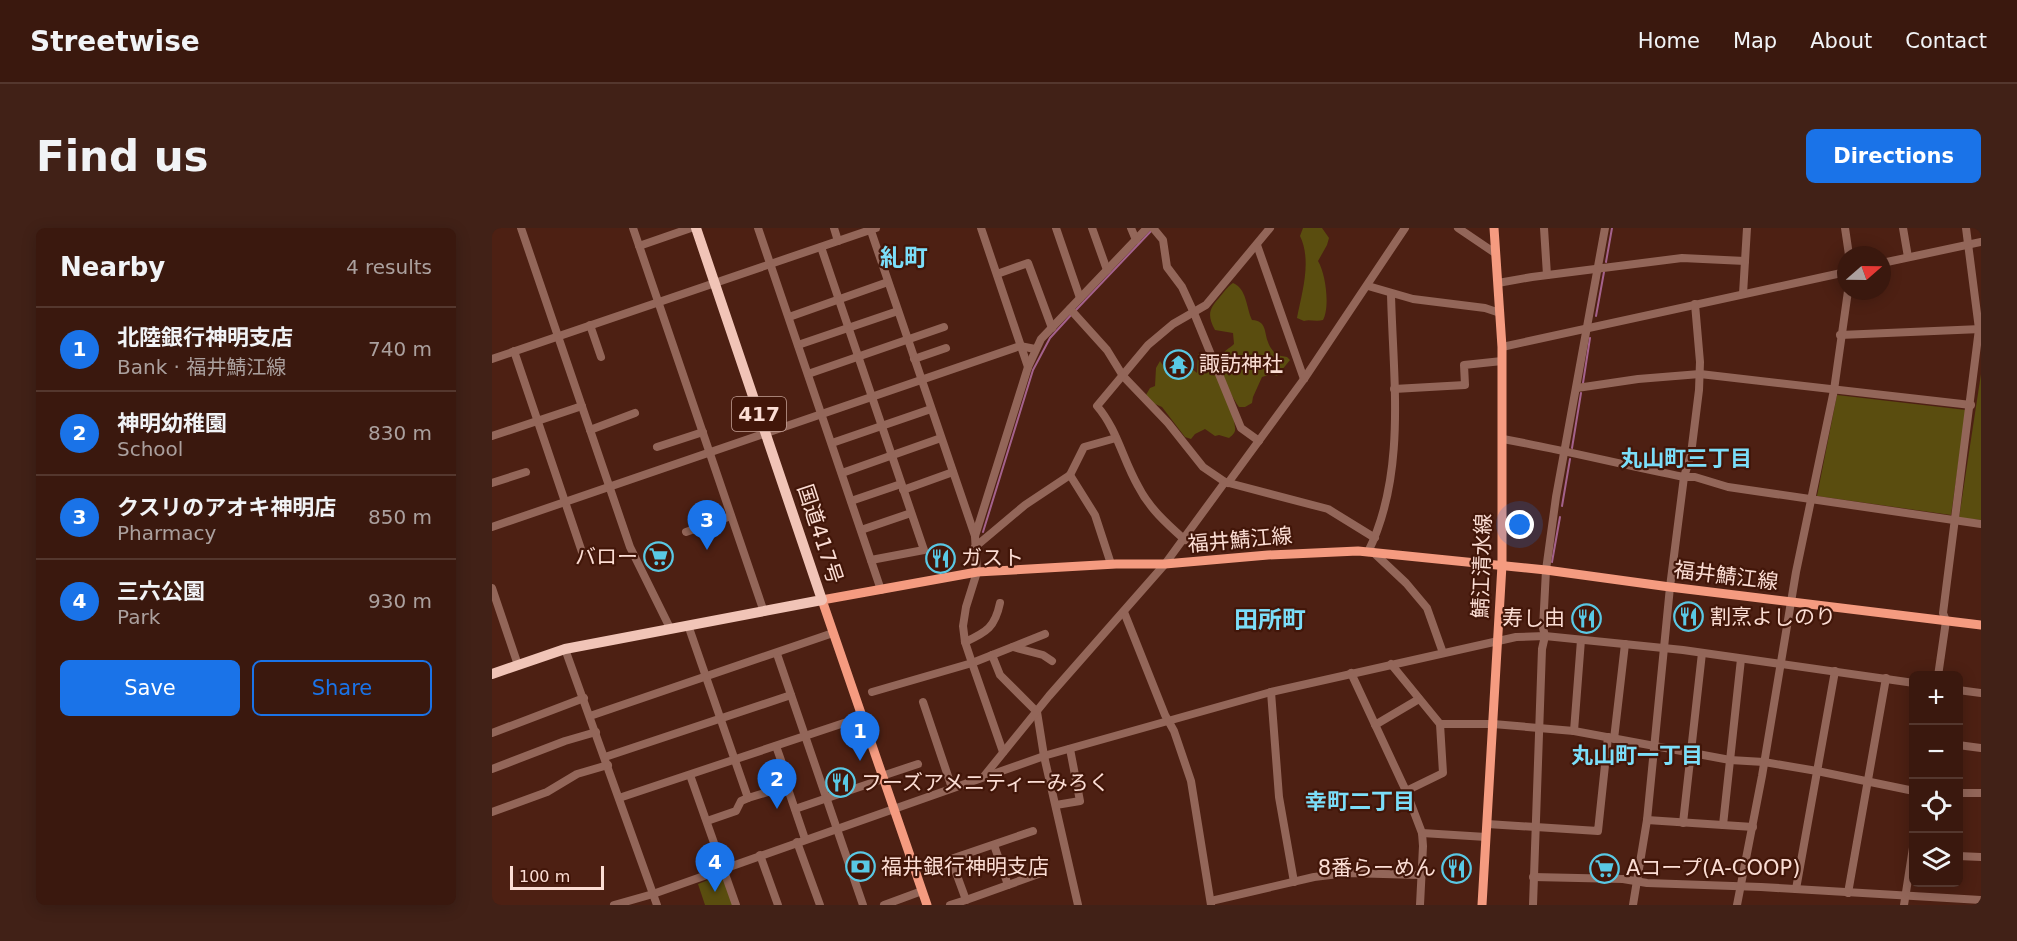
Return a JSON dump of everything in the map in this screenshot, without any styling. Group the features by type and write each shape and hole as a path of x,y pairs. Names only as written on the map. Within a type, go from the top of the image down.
{"highway":[{"name":"国道417号","path":"492,674 565,649 822,600 696,228"}],"main road":[{"name":"鯖江清水線","path":"1482,905 1502,565 1502,347 1494,228"},
{"name":"福井鯖江線","path":"822,600 977,572 1111,564 1165,564 1302,552 1371,552 1546,570 1670,588 1981,625"},
{"path":"822,600 927,905"}],"street":[{"path":"521,228 630,547 670,628"},
{"path":"633,228 764,612"},
{"path":"639,246 691,228"},
{"path":"758,228 881,590"},
{"path":"834,228 838,241"},
{"path":"981,228 1028,367"},
{"path":"1092,228 1107,270"},
{"path":"1131,228 1136,240"},
{"path":"1185,540 1161,518 1144,497 1108,419 1098,406 1148,345 1173,324 1206,305 1270,228"},
{"path":"1458,228 1495,254"},
{"path":"1544,228 1547,275"},
{"path":"1533,905 1546,570 1605,228"},
{"path":"1845,228 1848,246"},
{"path":"1903,228 1908,257"},
{"path":"1939,671 1946,621 1943,613 1954,521 1980,329 1966,228"},
{"path":"492,359 872,229 975,536"},
{"path":"1058,229 1080,298"},
{"path":"1003,752 965,642 963,626 966,607 977,572 975,536 1035,349 1052,328 1072,312 1080,298 1136,240 1152,229 1162,240 1167,267 1182,287 1194,313 1240,428 1258,441"},
{"path":"984,776 1185,540 1304,379 1368,286 1403,229"},
{"path":"1743,294 1750,229"},
{"path":"1891,261 1981,242"},
{"path":"1257,245 1304,379"},
{"path":"821,247 924,550 871,560"},
{"path":"1498,283 1682,258 1745,261"},
{"path":"997,274 1028,263 1052,328"},
{"path":"1502,347 1837,274"},
{"path":"789,317 888,282"},
{"path":"1368,286 1391,294 1485,308 1500,313"},
{"path":"1391,294 1394,389 1392,463 1386,500 1371,552 1406,583 1426,608 1443,653"},
{"path":"1737,905 1753,827 1809,499 1834,390 1846,300"},
{"path":"1633,905 1647,820 1662,648 1684,477 1691,454 1700,374 1695,304"},
{"path":"798,345 898,312"},
{"path":"1072,312 1107,350 1123,376 1168,423 1203,467 1227,482 1328,509 1375,538"},
{"path":"590,326 602,357"},
{"path":"808,374 944,327"},
{"path":"1840,335 1980,329"},
{"path":"492,527 1020,346 1035,349"},
{"path":"914,359 946,348"},
{"path":"514,351 582,552"},
{"path":"1394,389 1465,386 1464,365 1502,361"},
{"path":"1577,388 1638,379 1700,374 1971,405"},
{"path":"492,436 582,406"},
{"path":"832,444 932,409"},
{"path":"590,429 635,413"},
{"path":"657,447 703,432"},
{"path":"842,473 941,438"},
{"path":"975,547 1025,505 1071,475 1084,447 1116,438"},
{"path":"1503,439 1684,477 1695,477 1728,487 1981,524"},
{"path":"492,483 526,472"},
{"path":"851,501 953,472"},
{"path":"1071,475 1095,515 1111,564"},
{"path":"861,530 911,513"},
{"path":"686,532 731,516"},
{"path":"492,588 496,610 518,665"},
{"path":"965,642 990,628 997,618 1000,603"},
{"path":"1124,612 1168,722 1174,731 1191,781 1211,903 1294,882 1347,873 1420,875"},
{"path":"688,625 748,798"},
{"path":"590,716 833,633"},
{"path":"872,692 972,663 1045,634"},
{"path":"614,905 652,894 1044,756 1271,692 1516,636 1545,636 1662,648 1909,682"},
{"path":"1574,731 1581,640"},
{"path":"1487,824 1598,831 1625,644"},
{"path":"1014,647 1043,655 1052,661"},
{"path":"565,649 657,905"},
{"path":"1683,823 1702,653"},
{"path":"777,654 862,905"},
{"path":"992,655 1000,675 1037,711 1044,756 1078,905"},
{"path":"1723,825 1741,658"},
{"path":"1391,664 1440,724 1443,773 1406,791"},
{"path":"1796,889 1835,671"},
{"path":"1352,673 1406,791 1422,833 1420,905"},
{"path":"1848,893 1886,678"},
{"path":"1963,691 1981,693"},
{"path":"1271,692 1279,797 1294,882"},
{"path":"492,812 547,792 577,774 606,761 721,718 791,695"},
{"path":"492,733 584,698"},
{"path":"1375,725 1419,699"},
{"path":"923,702 952,788"},
{"path":"620,798 861,717"},
{"path":"1440,724 1493,724 1574,731 1730,760 1764,762 1817,771 1909,790"},
{"path":"492,769 565,741 596,732"},
{"path":"776,746 789,783 787,786 820,905"},
{"path":"1963,746 1981,748"},
{"path":"1056,806 1080,801 1070,749"},
{"path":"795,809 918,764"},
{"path":"690,775 736,905"},
{"path":"706,821 736,811 741,801 787,786"},
{"path":"1963,793 1981,793"},
{"path":"1647,820 1753,827"},
{"path":"966,900 951,859 1033,831"},
{"path":"1422,833 1486,837"},
{"path":"994,845 1008,885"},
{"path":"760,855 778,905"},
{"path":"1963,856 1981,857"},
{"path":"950,905 1008,885 1028,874 1044,872"},
{"path":"1533,877 1796,889 1905,901 1981,900"},
{"path":"1905,901 1909,878"},
{"path":"884,905 921,891"}],"shaded area":[{"path":"1303,228 1322,228 1329,238 1318,261 1323,274 1327,299 1325,315 1320,321 1304,321 1297,318 1306,266 1304,246 1300,236"},
{"path":"1233,283 1244,294 1252,320 1263,325 1269,344 1276,355 1287,357 1290,360 1277,376 1271,374 1262,377 1252,403 1245,407 1239,407 1236,402 1226,382 1220,362 1225,351 1234,344 1233,333 1215,330 1210,316 1213,306"},
{"path":"1203,353 1231,410 1235,429 1229,438 1215,436 1205,429 1191,439 1185,437 1162,407 1153,403 1146,395 1150,388 1155,386 1156,368 1160,361 1172,372 1182,373 1180,364 1184,362 1197,373 1198,354"},
{"path":"1981,374 1981,520 1959,518"},
{"path":"1837,395 1966,410 1951,515 1817,496"},
{"path":"723,874 734,905 705,905 698,884"}],"waterway":[{"path":"1606,262 1612,228"},
{"path":"1075,311 1152,230"},
{"path":"1596,316 1604,272"},
{"path":"983,532 1033,370 1050,338 1071,315"},
{"path":"1583,383 1590,338"},
{"path":"1572,448 1581,393"},
{"path":"1562,506 1570,459"},
{"path":"1552,562 1560,517"}],"place":[{"name":"諏訪神社","path":"1178,364"},
{"name":"クスリのアオキ神明店","path":"707,550"},
{"name":"バロー","path":"659,557"},
{"name":"ガスト","path":"940,558"},
{"name":"割烹よしのり","path":"1689,617"},
{"name":"寿し由","path":"1586,618"},
{"name":"北陸銀行神明支店","path":"860,761"},
{"name":"フーズアメニティーみろく","path":"840,783"},
{"name":"神明幼稚園","path":"777,809"},
{"name":"福井銀行神明支店","path":"860,867"},
{"name":"8番らーめん","path":"1457,868"},
{"name":"Aコープ(A-COOP)","path":"1605,868"},
{"name":"三六公園","path":"715,892"}],"district":[{"name":"糺町","path":"904,258"},
{"name":"丸山町三丁目","path":"1686,458"},
{"name":"田所町","path":"1270,620"},
{"name":"丸山町一丁目","path":"1637,755"},
{"name":"幸町二丁目","path":"1360,801"}]}
